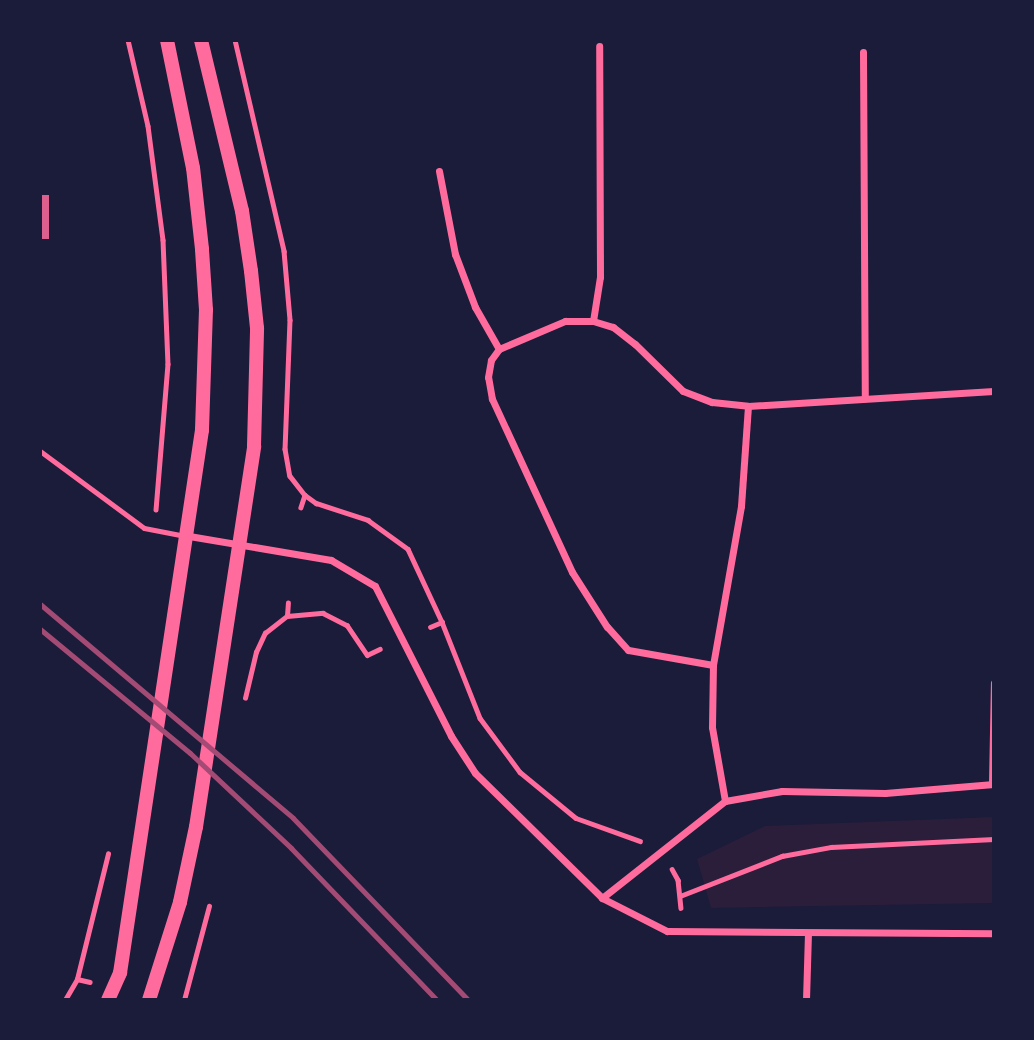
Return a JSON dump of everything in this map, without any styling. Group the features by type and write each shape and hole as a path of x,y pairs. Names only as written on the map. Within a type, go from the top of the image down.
{"main road":[{"path":"108,1000 120,972 189,536 202,430 206,310 193,168 167,40"},
{"path":"149,1000 180,902 196,827 254,446 257,328 243,211 201,40"}],"street":[{"path":"593,321 600,277 599,46"},
{"path":"863,52 864,398"},
{"path":"439,171 455,254 475,307 499,349"},
{"path":"713,665 628,650 607,626 572,572 492,399 488,377 491,360 499,349 565,321 593,321 613,327 635,344 683,391 712,402 748,406 994,391"},
{"path":"725,801 712,727 713,665 741,506 748,406"},
{"path":"189,536 331,560 375,586 395,618 451,736 475,773 603,898 667,931 682,934 994,933"},
{"path":"603,898 657,852 725,801 782,791 885,793 993,783 994,683"},
{"path":"806,1000 808,933"}],"lane":[{"path":"40,450 127,518 153,531 189,536"}],"path":[{"path":"128,40 153,154 164,252 168,364 163,459 153,531"},
{"path":"304,495 316,503 368,520 408,549 442,622 480,718 520,772 576,818 626,834 657,852 678,880 682,934"},
{"path":"287,616 288,604"},
{"path":"245,699 265,633 287,616 323,613 347,625 367,655 380,649"},
{"path":"430,627 442,622"},
{"path":"680,896 782,856 831,847 994,839"},
{"path":"65,1000 77,979 110,846"},
{"path":"77,979 96,983"}],"shaded area":[{"path":"994,817 994,903 711,908 697,859 765,826"}],"building":[{"path":"40,195 49,195 49,239 40,239"}],"railway":[{"path":"40,604 293,818 468,1000"},
{"path":"40,629 190,753 291,848 437,1000"}]}
